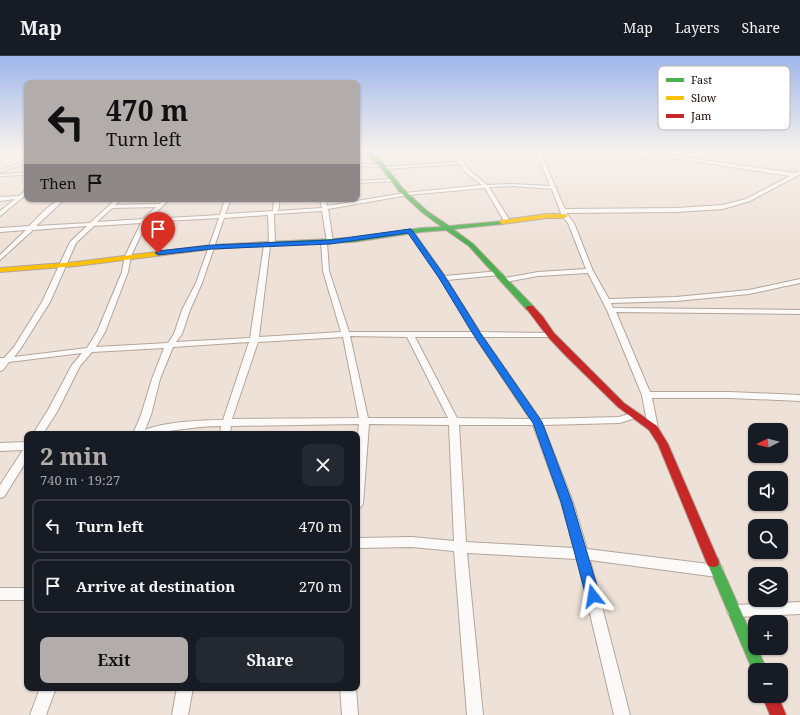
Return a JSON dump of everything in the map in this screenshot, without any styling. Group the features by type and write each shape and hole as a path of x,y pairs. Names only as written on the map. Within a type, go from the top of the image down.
{"street":[{"path":"360,182 379,181"},
{"path":"394,181 405,194 425,212 471,245 502,276 540,319 550,335 621,405 653,428"},
{"path":"479,181 486,186 507,221"},
{"path":"552,181 565,213 571,222 590,271 611,310 647,395 653,428 662,444 756,663"},
{"path":"0,270 64,265 128,256 212,247 327,242 565,213 670,210 723,206 748,200 785,181"},
{"path":"0,230 324,209 435,189 513,184 555,188"},
{"path":"0,214 24,194"},
{"path":"0,199 21,197"},
{"path":"0,258 44,214 58,202"},
{"path":"0,368 3,360 16,348 46,302 64,265 73,242 116,202"},
{"path":"40,431 53,410 76,365 90,350 107,319 125,272 128,256 145,220 164,202"},
{"path":"139,431 146,415 156,379 171,344 178,334 186,310 199,283 227,202"},
{"path":"226,429 254,341 270,245 273,213 276,202"},
{"path":"323,202 327,242 326,271 346,334 364,421 360,468"},
{"path":"110,207 161,205"},
{"path":"410,231 443,278 477,334 538,422 567,502 590,583 622,715"},
{"path":"443,278 590,271"},
{"path":"606,301 676,299 749,292 800,281"},
{"path":"611,310 800,312"},
{"path":"3,360 90,350 171,344 254,341 346,334 550,335"},
{"path":"410,335 454,421 460,546 475,715"},
{"path":"647,395 730,395 800,398"},
{"path":"152,431 204,423 226,429 364,421 538,422 620,420 635,415"},
{"path":"0,447 24,446"},
{"path":"0,494 24,456"},
{"path":"360,543 412,542 483,549 581,554 717,571"},
{"path":"0,594 24,594"},
{"path":"734,612 800,608"},
{"path":"38,715 47,691"},
{"path":"180,715 185,691"},
{"path":"348,691 350,715"},
{"path":"773,703 778,715"}],"traffic: fast":[{"path":"394,181 401,190 425,212 471,245 530,308"},
{"path":"268,244 353,240 421,230 464,227 502,222"},
{"path":"713,562 756,663"}],"traffic: slow":[{"path":"502,222 547,216 565,216"},
{"path":"0,270 76,264 212,247 268,244"}],"traffic: jam":[{"path":"530,308 551,335 621,405 653,428 663,444 713,562"},
{"path":"773,703 778,715"}],"route":[{"path":"158,253 212,247 353,240 410,231 443,278 477,334 538,422 567,502 593,596"}]}
